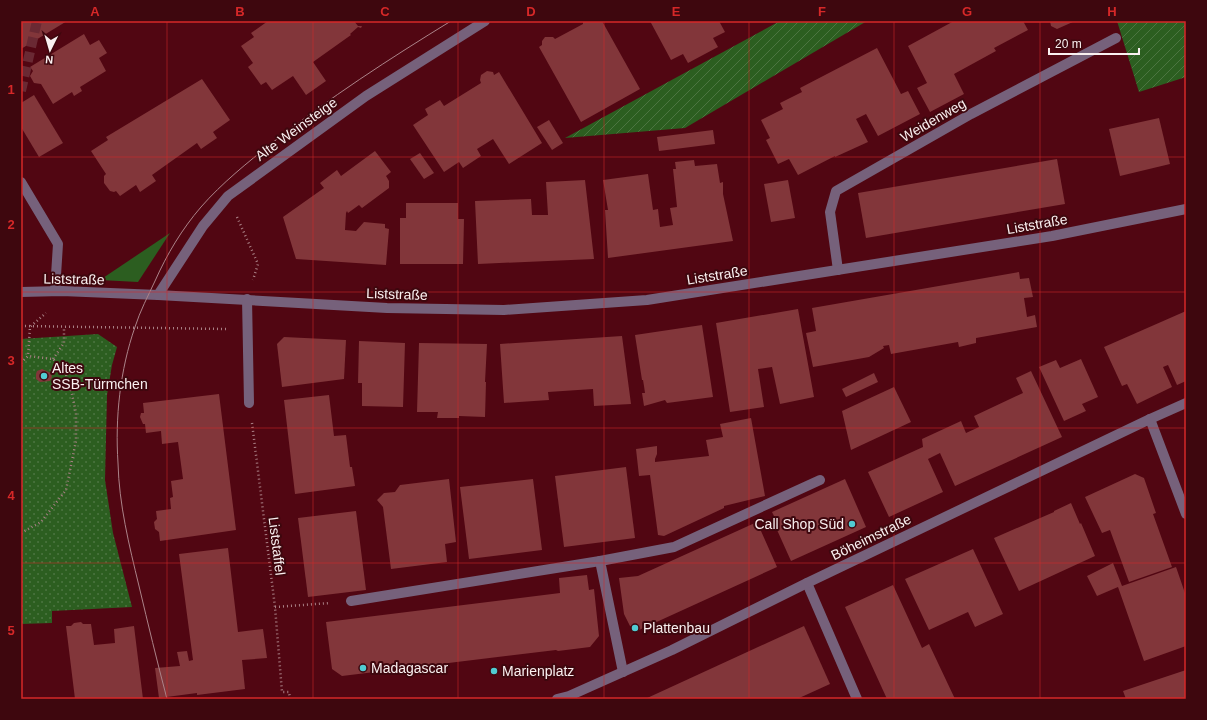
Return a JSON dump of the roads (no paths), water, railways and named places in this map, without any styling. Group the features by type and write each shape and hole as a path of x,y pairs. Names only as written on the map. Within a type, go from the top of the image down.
{"street":[{"name":"Alte Weinsteige","path":"158,295 203,226 228,196 366,96 485,21"},
{"name":"Weidenweg","path":"838,270 830,212 836,191 971,114 1116,38"},
{"path":"21,182 58,244 55,291"},
{"name":"Liststraße","path":"21,292 55,291 158,295 387,308 504,310 647,300 1052,236 1186,209"},
{"path":"247,300 249,403"},
{"name":"Böheimstraße","path":"557,699 570,698 672,650 807,583 1186,403"},
{"path":"1150,419 1186,514"},
{"path":"351,601 600,561 674,546 820,480"},
{"path":"600,561 623,672"},
{"path":"807,583 857,699"}],"tunnel":[{"path":"21,91 37,21"}],"tram line":[{"path":"167,699 128,540 120,494 117,429 122,377 130,343 142,309 175,242 194,215 226,181 315,110 382,64 451,21"}],"place":[{"name":"Altes SSB-Türmchen","path":"44,376"},
{"name":"Call Shop Süd","path":"852,524"},
{"name":"Plattenbau","path":"635,628"},
{"name":"Madagascar","path":"363,668"},
{"name":"Marienplatz","path":"494,671"}]}
